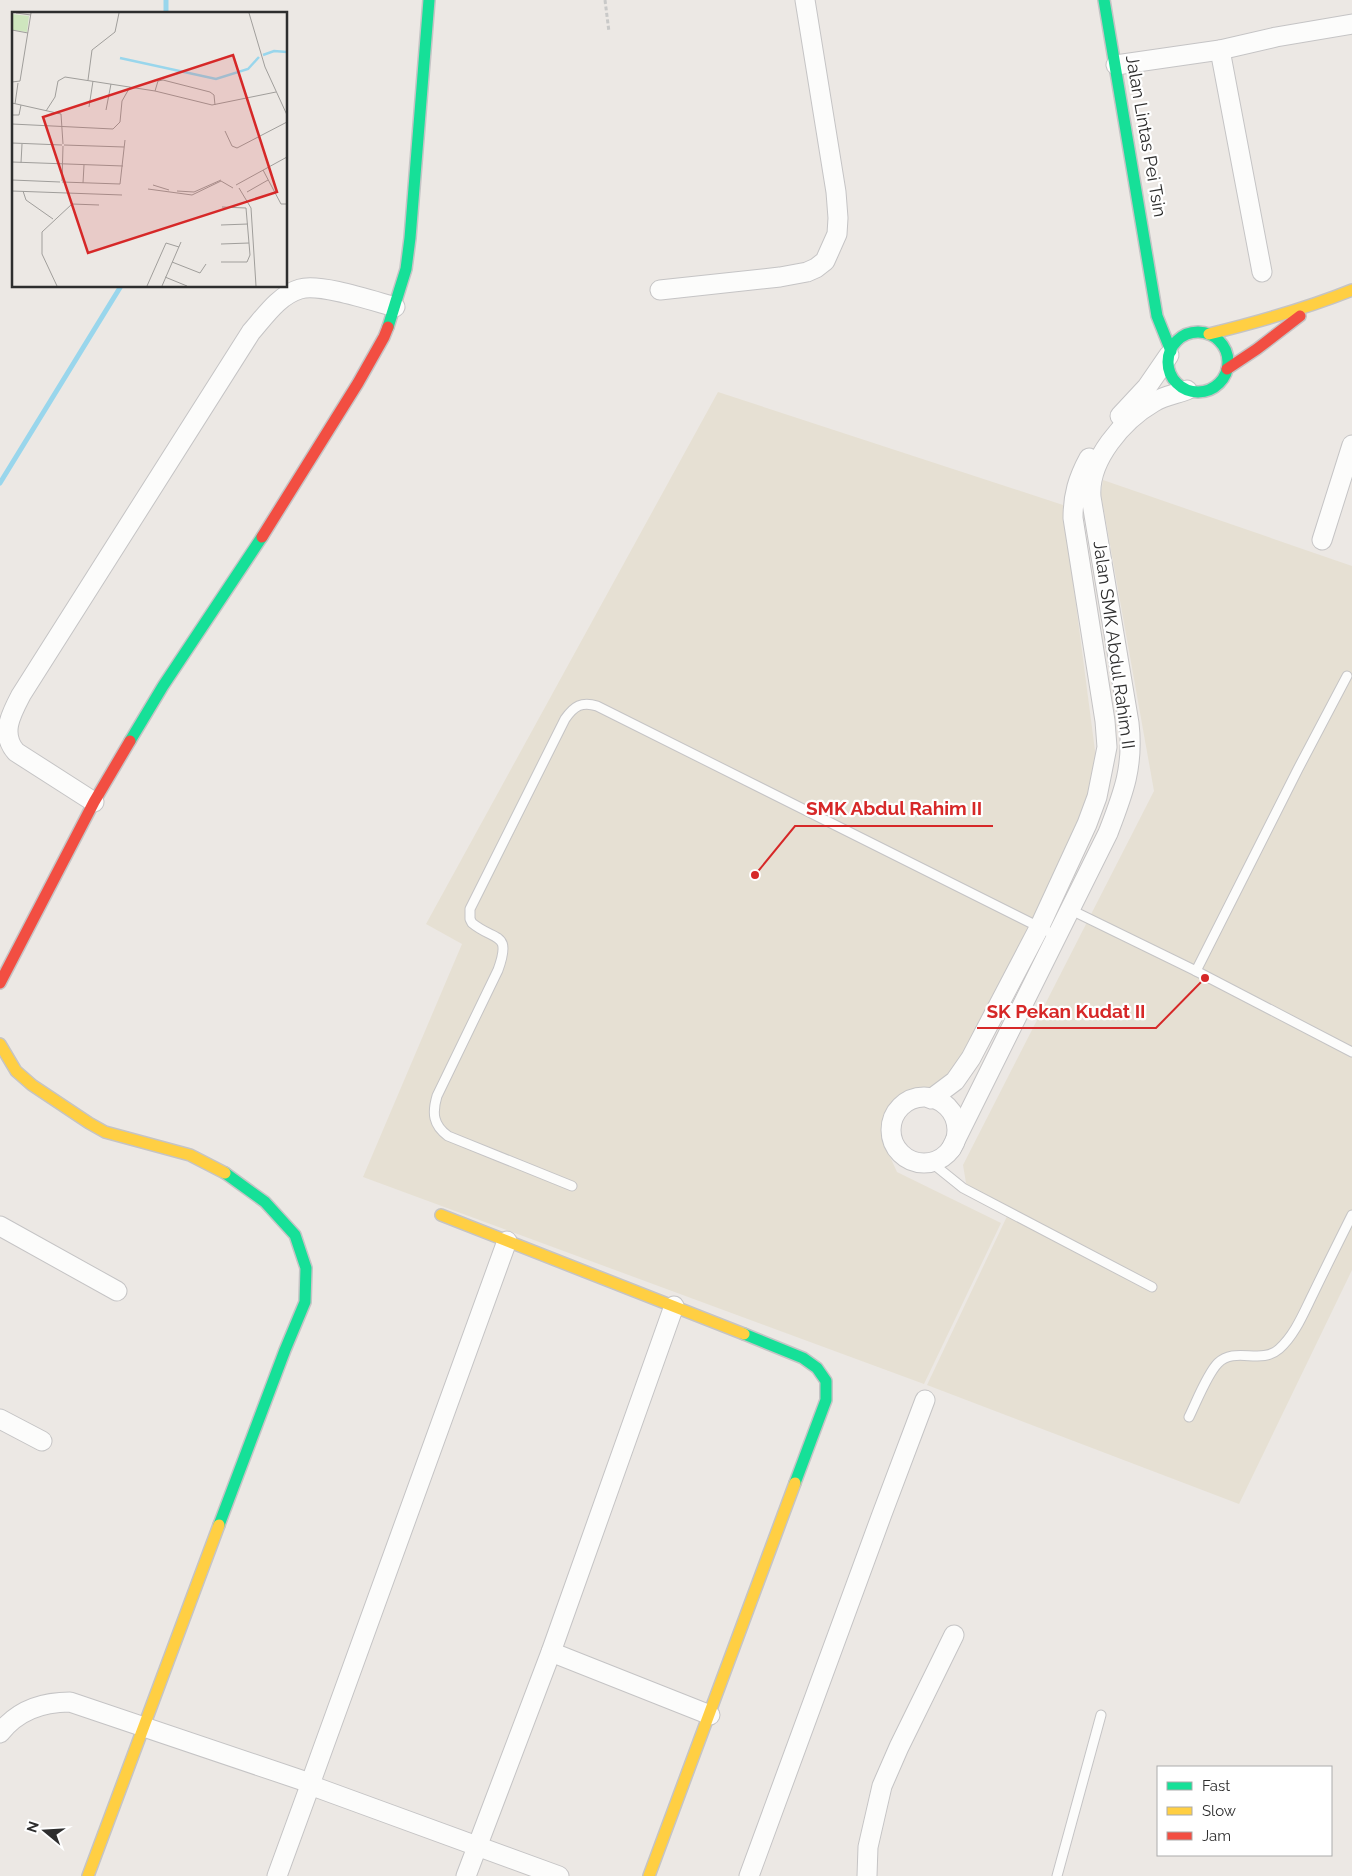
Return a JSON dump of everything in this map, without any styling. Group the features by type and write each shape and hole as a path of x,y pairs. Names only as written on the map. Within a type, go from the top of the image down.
{"street":[{"path":"0,983 94,802 163,686 267,528 358,383 384,337 406,269 429,0"},
{"path":"660,290 780,277 807,272 825,261 832,249 837,234 836,192 805,0"},
{"name":"Jalan Lintas Pei Tsin","path":"1104,0 1158,316 1170,353"},
{"path":"1116,64 1220,50 1276,37 1352,24"},
{"path":"1220,50 1262,272"},
{"name":"Jalan Lintas Pei Tsin","path":"1152,277 1165,305"},
{"path":"94,802 16,752 11,746 7,736 8,726 12,712 21,696 264,316 277,303 302,288 333,291 395,307"},
{"path":"1209,334 1268,320 1312,306 1352,290"},
{"path":"1227,369 1257,349 1312,306"},
{"path":"1179,322 1189,334"},
{"path":"1199,332 1209,334 1218,340 1225,349 1228,359 1227,369 1223,379 1212,388 1197,392 1187,390 1178,385 1171,375 1168,365 1170,353 1174,345 1181,338 1189,334 1199,332"},
{"name":"Jalan SMK Abdul Rahim II","path":"951,1148 1048,932 1097,797 1107,747 1105,721 1073,518 1073,500 1080,474 1092,451 1147,387 1170,353"},
{"name":"Jalan SMK Abdul Rahim II","path":"931,1099 955,1080 971,1058 1048,932 1069,909 1108,833 1122,797 1129,770 1131,745 1090,487 1097,464 1118,433 1132,417 1155,401 1187,390"},
{"path":"1322,540 1352,445"},
{"path":"0,1044 16,1071 32,1086 89,1123 105,1132 190,1155 228,1175 265,1202 295,1235 306,1268 305,1302 285,1350 88,1876"},
{"path":"915,1099 931,1099 938,1100 947,1106 957,1126 956,1138 943,1158 932,1163 921,1163 910,1160 900,1154 894,1144 891,1133 892,1122 897,1111 905,1103 915,1099"},
{"path":"441,1215 786,1350 809,1361 818,1369 828,1384 826,1400 649,1876"},
{"path":"0,1226 117,1291"},
{"path":"277,1876 507,1240"},
{"path":"466,1876 551,1652 674,1306"},
{"path":"749,1876 882,1514 926,1400"},
{"path":"0,1419 42,1440"},
{"path":"867,1876 868,1847 882,1786 954,1635"},
{"path":"551,1652 710,1715"},
{"path":"0,1733 7,1724 37,1706 54,1702 70,1702 311,1784 559,1876"}],"lane":[{"path":"1196,971 1298,769 1348,676"},
{"path":"572,1186 448,1136 438,1128 434,1111 437,1096 498,970 504,951 502,943 497,937 472,923 470,909 565,719 576,706 582,704 597,706 1048,932"},
{"path":"1069,909 1196,971 1352,1052"},
{"path":"932,1163 962,1188 1152,1286"},
{"path":"1189,1417 1212,1372 1222,1360 1234,1356 1258,1357 1273,1354 1287,1340 1305,1309 1352,1215"},
{"path":"1057,1876 1101,1714"}],"path":[{"path":"605,0 609,32"}],"shaded area":[{"path":"718,392 1063,505 1097,766 1082,825 956,1078 895,1102 882,1139 897,1172 1001,1223 924,1384 363,1177 462,944 426,924"},
{"path":"1103,480 1352,566 1352,1270 1239,1504 927,1385 1010,1210 967,1189 963,1165 1154,791 1101,494"}],"waterway":[{"path":"166,0 166,12"},
{"path":"0,483 120,288"}],"traffic: fast":[{"path":"388,327 406,269 410,238 429,0"},
{"path":"1104,0 1157,316 1171,351"},
{"path":"1198,332 1214,337 1219,341 1223,346 1228,362 1223,378 1219,383 1214,387 1198,392 1182,387 1177,383 1173,378 1168,362 1173,346 1177,341 1182,337 1198,332"},
{"path":"130,741 163,686 262,537"},
{"path":"219,1525 305,1302 306,1268 295,1235 265,1202 225,1173"},
{"path":"744,1334 803,1358 817,1368 826,1381 826,1400 795,1483"}],"traffic: slow":[{"path":"1209,334 1281,315 1352,290"},
{"path":"0,1044 16,1071 32,1085 89,1123 105,1132 190,1155 225,1173"},
{"path":"441,1215 744,1334"},
{"path":"649,1876 795,1483"},
{"path":"88,1876 219,1525"}],"traffic: jam":[{"path":"1227,369 1300,316"},
{"path":"262,537 358,383 388,327"},
{"path":"0,983 94,802 130,741"}],"place":[{"name":"SMK Abdul Rahim II","path":"755,875"},
{"name":"SK Pekan Kudat II","path":"1205,978"}]}
